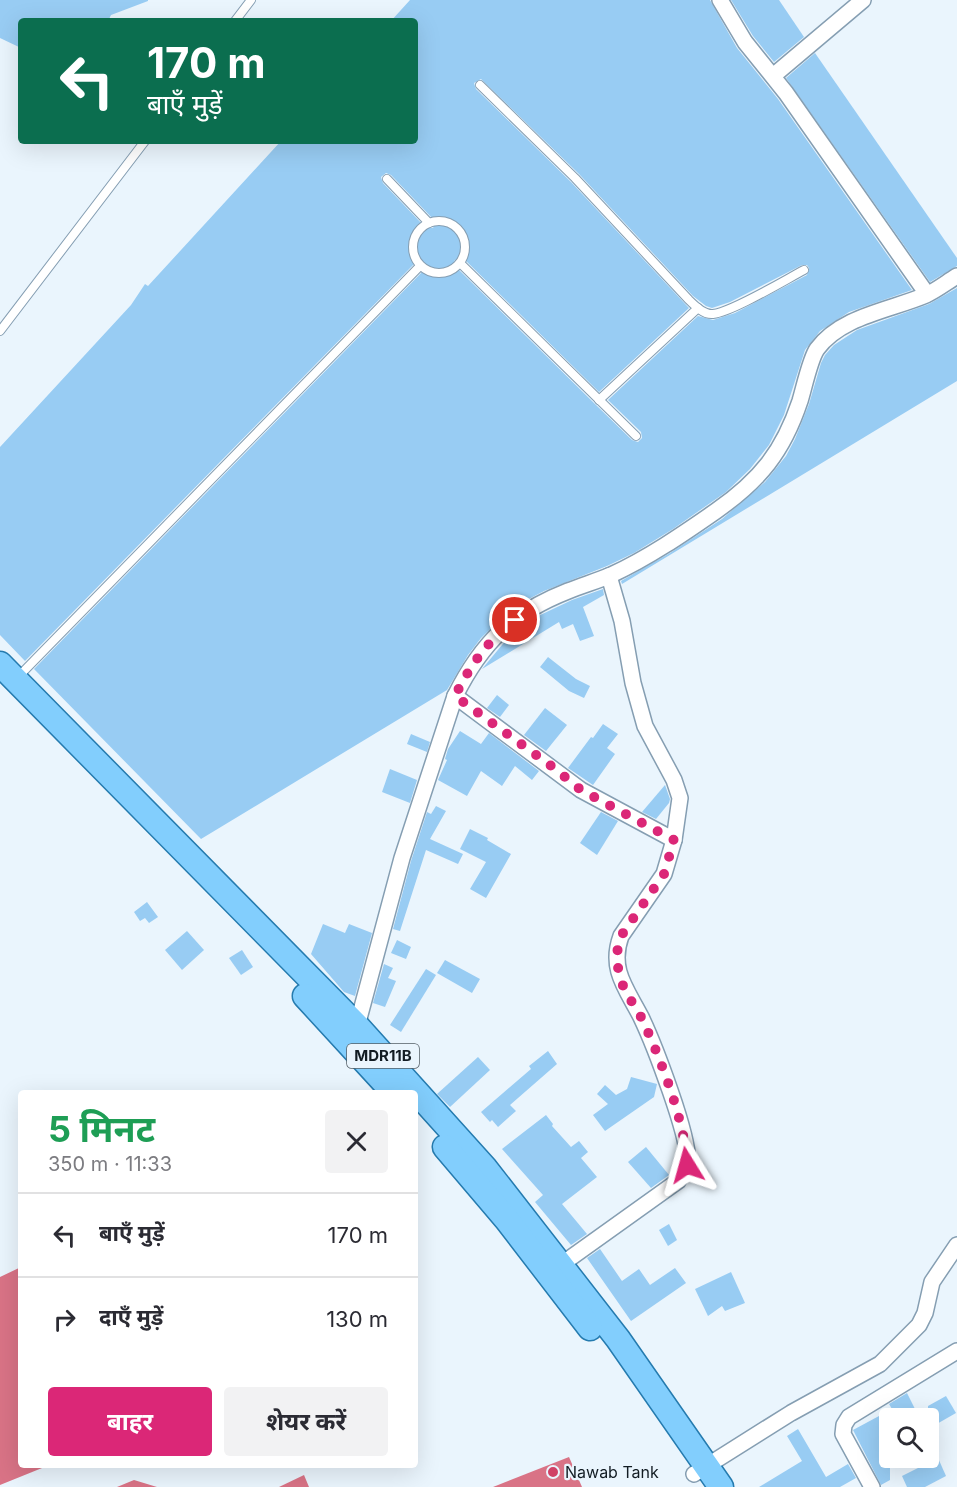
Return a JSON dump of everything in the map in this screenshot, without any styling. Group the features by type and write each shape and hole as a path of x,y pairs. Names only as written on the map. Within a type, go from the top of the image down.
{"main road":[{"name":"MDR11B","path":"5,676 254,942 358,1036 410,1090"},
{"name":"MDR11B","path":"358,1036 392,1090"},
{"name":"MDR11B","path":"418,1098 485,1168 562,1264 618,1339 701,1476"},
{"name":"MDR11B","path":"418,1117 462,1167 547,1272 701,1476 721,1487"}],"street":[{"path":"720,0 746,42 773,76 927,294"},
{"path":"773,76 863,0"},
{"path":"358,1036 402,858 455,696 466,674 483,649 527,610 636,563 746,488 773,459 793,420 816,350 846,326 927,294 957,276"},
{"path":"562,1264 678,1181 687,1165 687,1149 670,1090 642,1018 620,979 617,963 617,947 621,936 664,874 674,840 680,798 674,780 645,726 633,683 622,621 609,576"},
{"path":"455,696 581,790 674,840"},
{"path":"701,1476 791,1413 880,1364 919,1324 925,1313 932,1282 957,1245"},
{"path":"872,1487 843,1434 844,1425 849,1418 957,1352"}],"lane":[{"path":"237,18 251,0"},
{"path":"480,85 575,178 698,308 712,314 730,308 804,270"},
{"path":"0,331 143,144"},
{"path":"387,179 429,223"},
{"path":"445,222 459,231 465,246 460,263 445,273 436,274 420,266 412,250 413,241 422,227 429,223 445,222"},
{"path":"460,263 636,436"},
{"path":"5,676 420,266"},
{"path":"599,400 698,308"}],"shaded area":[{"path":"18,1268 18,1468 42,1468 0,1485 0,1277"},
{"name":"Nawab Tank","path":"569,1457 582,1487 493,1487"},
{"path":"304,1475 309,1487 279,1487"},
{"path":"134,1480 157,1487 117,1487"}],"building":[{"path":"0,0 148,0 111,15 110,18 18,18 18,47 0,38"},
{"path":"410,0 710,0 737,48 778,99 912,290 849,312 820,331 805,350 784,415 769,445 750,469 726,492 634,553 544,591 508,612 481,638 447,690 201,839 34,669 424,270 426,264 421,260 416,262 25,661 0,635 0,447 131,305 145,284 148,286 278,144 418,144 418,18 394,18","holes":["481,79 579,174 693,296 706,306 712,308 730,302 802,265 807,265 809,268 807,275 735,313 713,320 698,316 608,400 641,432 642,438 638,442 632,440 595,404 456,267 454,261 459,257 464,259 599,392 689,308 571,182 476,89 474,83","386,173 391,175 433,219 435,224 433,228 425,227 383,183 381,177"]},
{"path":"731,0 779,0 804,37 774,62 753,36"},
{"path":"815,53 957,258 957,266 930,282 786,78"},
{"path":"957,288 957,381 622,584 621,581 722,519 765,482 786,456 795,439 809,404 821,363 834,345 857,330 929,304"},
{"path":"603,589 604,595 583,607 594,636 580,641 573,624 562,629 559,622 482,669 507,639 536,617 572,600"},
{"path":"548,657 576,679 590,686 584,698 569,691 540,667"},
{"path":"497,695 509,705 500,717 487,708"},
{"path":"545,708 567,725 546,751 524,735"},
{"path":"603,724 618,734 607,748 615,754 593,785 568,768"},
{"path":"460,731 481,744 489,733 539,771 532,780 515,766 502,786 481,771 467,796 438,780 447,760 445,759 448,749"},
{"path":"411,734 430,742 427,752 407,744"},
{"path":"390,769 417,780 410,803 382,792"},
{"path":"665,785 670,799 669,803 656,819 642,812"},
{"path":"436,806 446,811 430,839 463,854 458,864 426,850 400,931 393,929 427,812 431,814"},
{"path":"601,812 618,821 597,855 580,843"},
{"path":"470,829 511,854 486,898 470,889 486,862 460,849"},
{"path":"147,902 158,917 149,923 145,918 140,921 134,912"},
{"path":"323,924 345,933 349,924 372,933 355,996 344,992 311,954"},
{"path":"187,931 204,950 182,970 165,950"},
{"path":"397,940 411,947 406,959 391,953"},
{"path":"242,950 253,967 241,975 229,958"},
{"path":"445,960 480,979 472,993 437,973"},
{"path":"384,964 393,968 388,978 396,981 385,1007 373,1003"},
{"path":"426,969 436,975 401,1032 390,1025"},
{"path":"548,1051 557,1064 510,1105 516,1111 498,1127 492,1120 490,1122 481,1112 531,1069 529,1066"},
{"path":"478,1057 490,1070 450,1107 437,1094"},
{"path":"631,1077 657,1084 654,1097 605,1131 593,1115 608,1104 597,1094 605,1085 616,1095 627,1089"},
{"path":"546,1115 553,1124 552,1126 571,1147 579,1141 588,1152 581,1158 597,1177 562,1204 587,1234 571,1245 535,1202 543,1195 502,1149"},
{"path":"646,1147 669,1175 651,1188 628,1162"},
{"path":"669,1224 677,1240 668,1246 659,1230"},
{"path":"600,1249 622,1281 639,1269 650,1285 675,1268 686,1283 631,1321 587,1258"},
{"path":"731,1272 745,1303 725,1311 722,1306 708,1316 695,1289"},
{"path":"907,1393 914,1408 891,1408 889,1404"},
{"path":"946,1396 956,1413 939,1423 939,1408 928,1408"},
{"path":"879,1416 879,1468 890,1468 890,1480 881,1485 853,1430"},
{"path":"798,1429 826,1477 848,1464 856,1478 840,1487 759,1487 802,1461 787,1436"},
{"path":"939,1460 946,1476 925,1487 907,1487 902,1476 918,1468 939,1468"}],"place":[{"name":"Nawab Tank","path":"553,1472"}],"route":[{"path":"515,620 483,649 466,674 455,696 581,790 674,840 664,874 621,936 617,947 617,963 620,979 642,1018 670,1090 687,1149 687,1165"}]}
